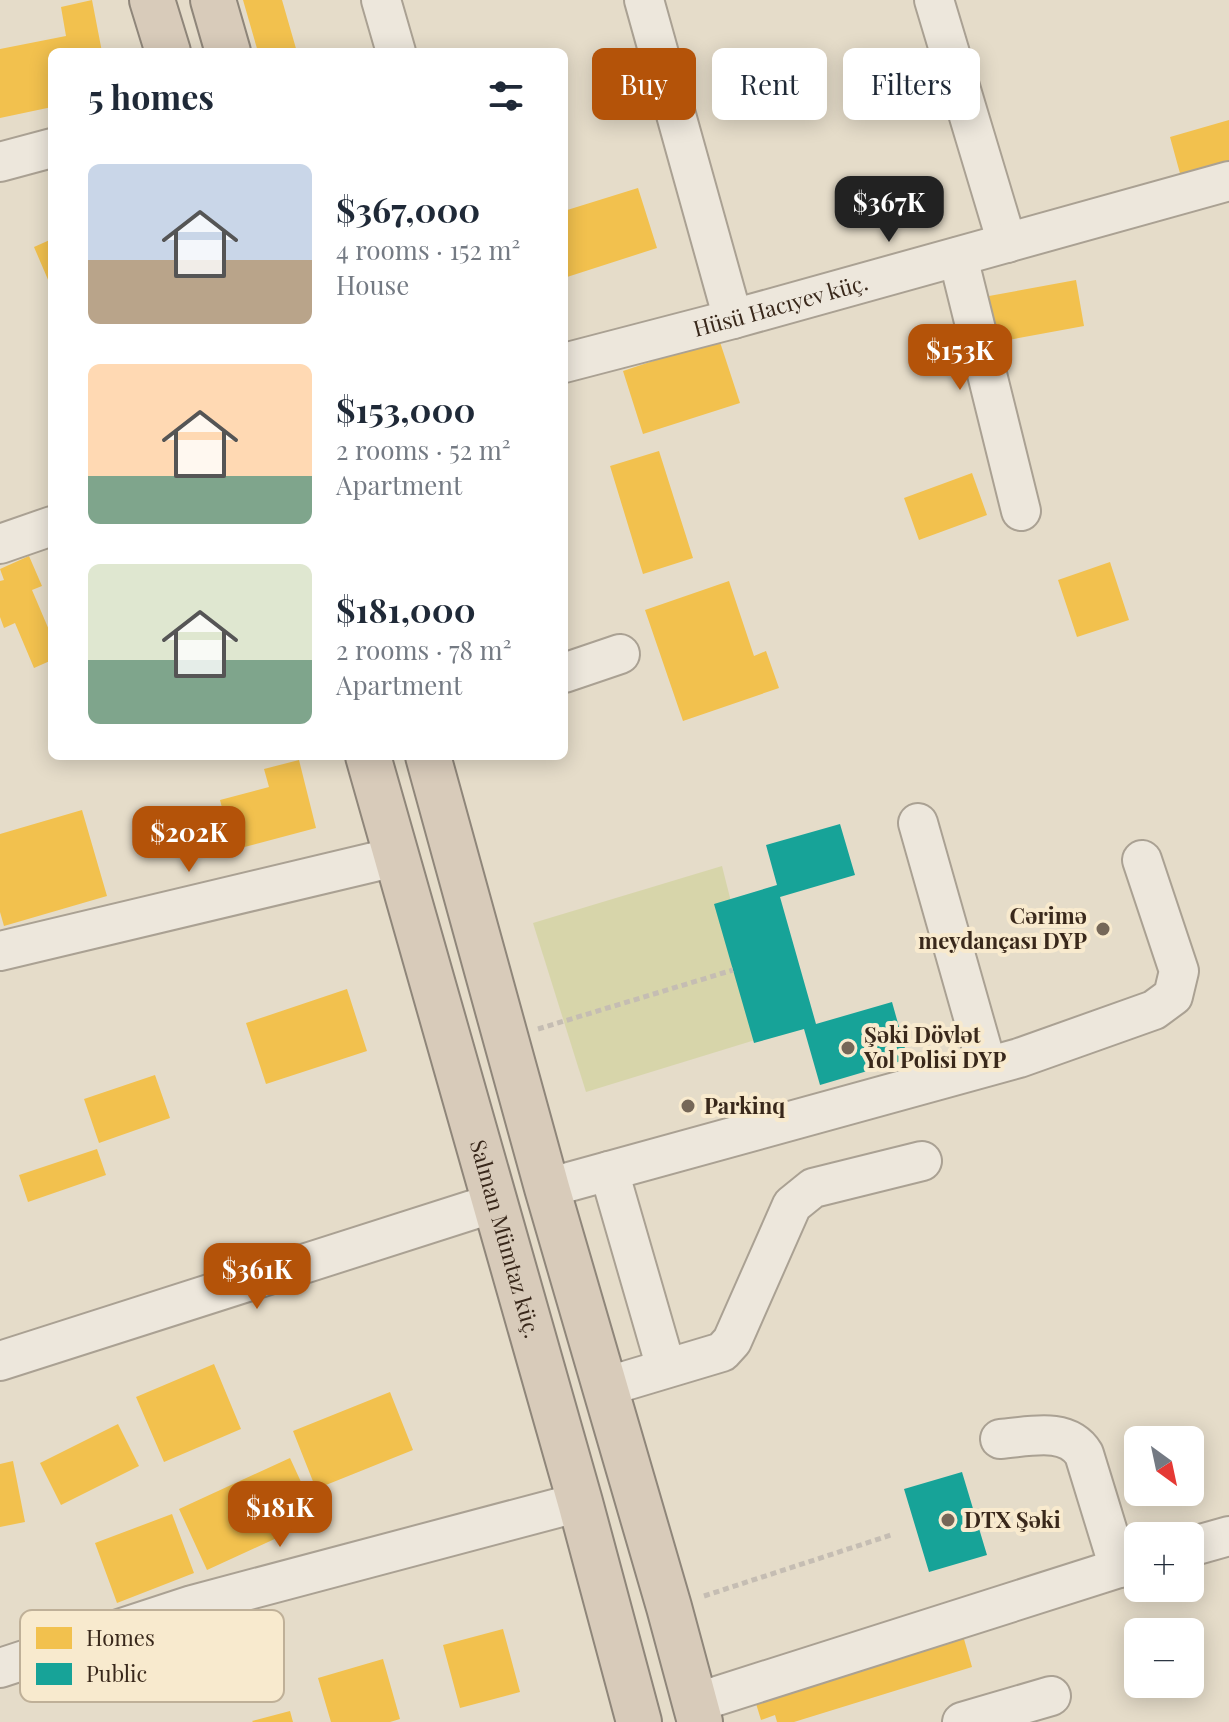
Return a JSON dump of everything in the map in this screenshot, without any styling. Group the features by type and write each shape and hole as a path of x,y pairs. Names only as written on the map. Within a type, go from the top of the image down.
{"highway":[{"path":"152,0 167,48"},
{"path":"213,0 227,48"},
{"name":"Salman Mümtaz küç.","path":"369,760 580,1502 639,1722"},
{"path":"429,760 697,1713"},
{"path":"494,1203 547,1188"}],"street":[{"path":"381,0 395,48"},
{"path":"644,0 733,319"},
{"path":"934,0 1007,243"},
{"path":"0,162 48,149"},
{"name":"Hüsü Hacıyev küç.","path":"568,362 1229,181"},
{"path":"958,257 1021,511"},
{"path":"0,544 48,527"},
{"path":"568,672 620,654"},
{"path":"918,823 987,1066"},
{"path":"0,951 395,857"},
{"path":"547,1188 1019,1058 1154,1010 1173,996 1179,971 1142,860"},
{"path":"605,1387 722,1352 732,1341 792,1205 813,1188 922,1161"},
{"path":"609,1171 666,1368"},
{"path":"0,1361 494,1203"},
{"path":"1000,1439 1054,1435 1068,1438 1078,1445 1124,1553"},
{"path":"177,1610 580,1502"},
{"path":"1204,1543 1229,1536"},
{"path":"697,1713 1124,1567"},
{"path":"0,1668 20,1661"},
{"path":"962,1722 1051,1696"}],"path":[{"path":"506,1038 733,970"},
{"path":"669,1607 894,1534"}],"shaded area":[{"path":"722,866 765,1037 586,1092 533,923"}],"building: Homes":[{"path":"92,0 101,48 48,48 48,108 0,118 0,49 66,36 61,7"},
{"path":"243,0 282,0 296,48 257,48"},
{"path":"1229,120 1229,163 1181,177 1170,137"},
{"path":"638,188 657,248 568,277 568,210"},
{"path":"48,241 48,280 34,247"},
{"path":"1076,280 1084,326 997,342 989,296"},
{"path":"719,339 740,403 643,434 623,371"},
{"path":"659,451 693,558 643,574 610,466"},
{"path":"972,473 987,515 919,540 904,498"},
{"path":"29,556 42,586 32,590 48,628 48,662 34,668 15,623 4,628 0,617 0,581 4,580 0,569"},
{"path":"1110,562 1129,620 1077,637 1058,580"},
{"path":"729,581 754,656 766,651 779,688 683,721 645,610"},
{"path":"299,760 316,828 233,850 220,800 269,787 264,769"},
{"path":"82,810 107,896 4,926 0,912 0,834"},
{"path":"347,989 367,1051 266,1084 246,1023"},
{"path":"155,1075 170,1118 99,1143 84,1099"},
{"path":"97,1149 106,1175 28,1202 19,1175"},
{"path":"214,1364 241,1429 164,1462 136,1397"},
{"path":"390,1392 413,1450 316,1489 293,1431"},
{"path":"118,1424 139,1466 61,1505 40,1463"},
{"path":"290,1458 318,1519 207,1570 179,1509"},
{"path":"13,1461 25,1522 0,1527 0,1464"},
{"path":"172,1514 194,1573 117,1603 95,1543"},
{"path":"503,1629 520,1692 460,1708 443,1645"},
{"path":"962,1632 972,1667 794,1722 777,1722 775,1715 761,1720 754,1697"},
{"path":"383,1659 400,1719 390,1722 331,1722 318,1678"},
{"path":"290,1711 293,1722 252,1721"}],"building: Public":[{"path":"840,824 855,875 780,897 816,1024 892,1002 908,1059 820,1085 804,1029 754,1043 714,904 777,885 766,845"},
{"path":"962,1472 987,1555 929,1572 904,1489"}],"place":[{"name":"Cərimə meydançası DYP","path":"1103,929"},
{"name":"Şəki Dövlət Yol Polisi DYP","path":"848,1048"},
{"name":"Parkinq","path":"688,1106"},
{"name":"DTX Şəki","path":"948,1520"}]}
